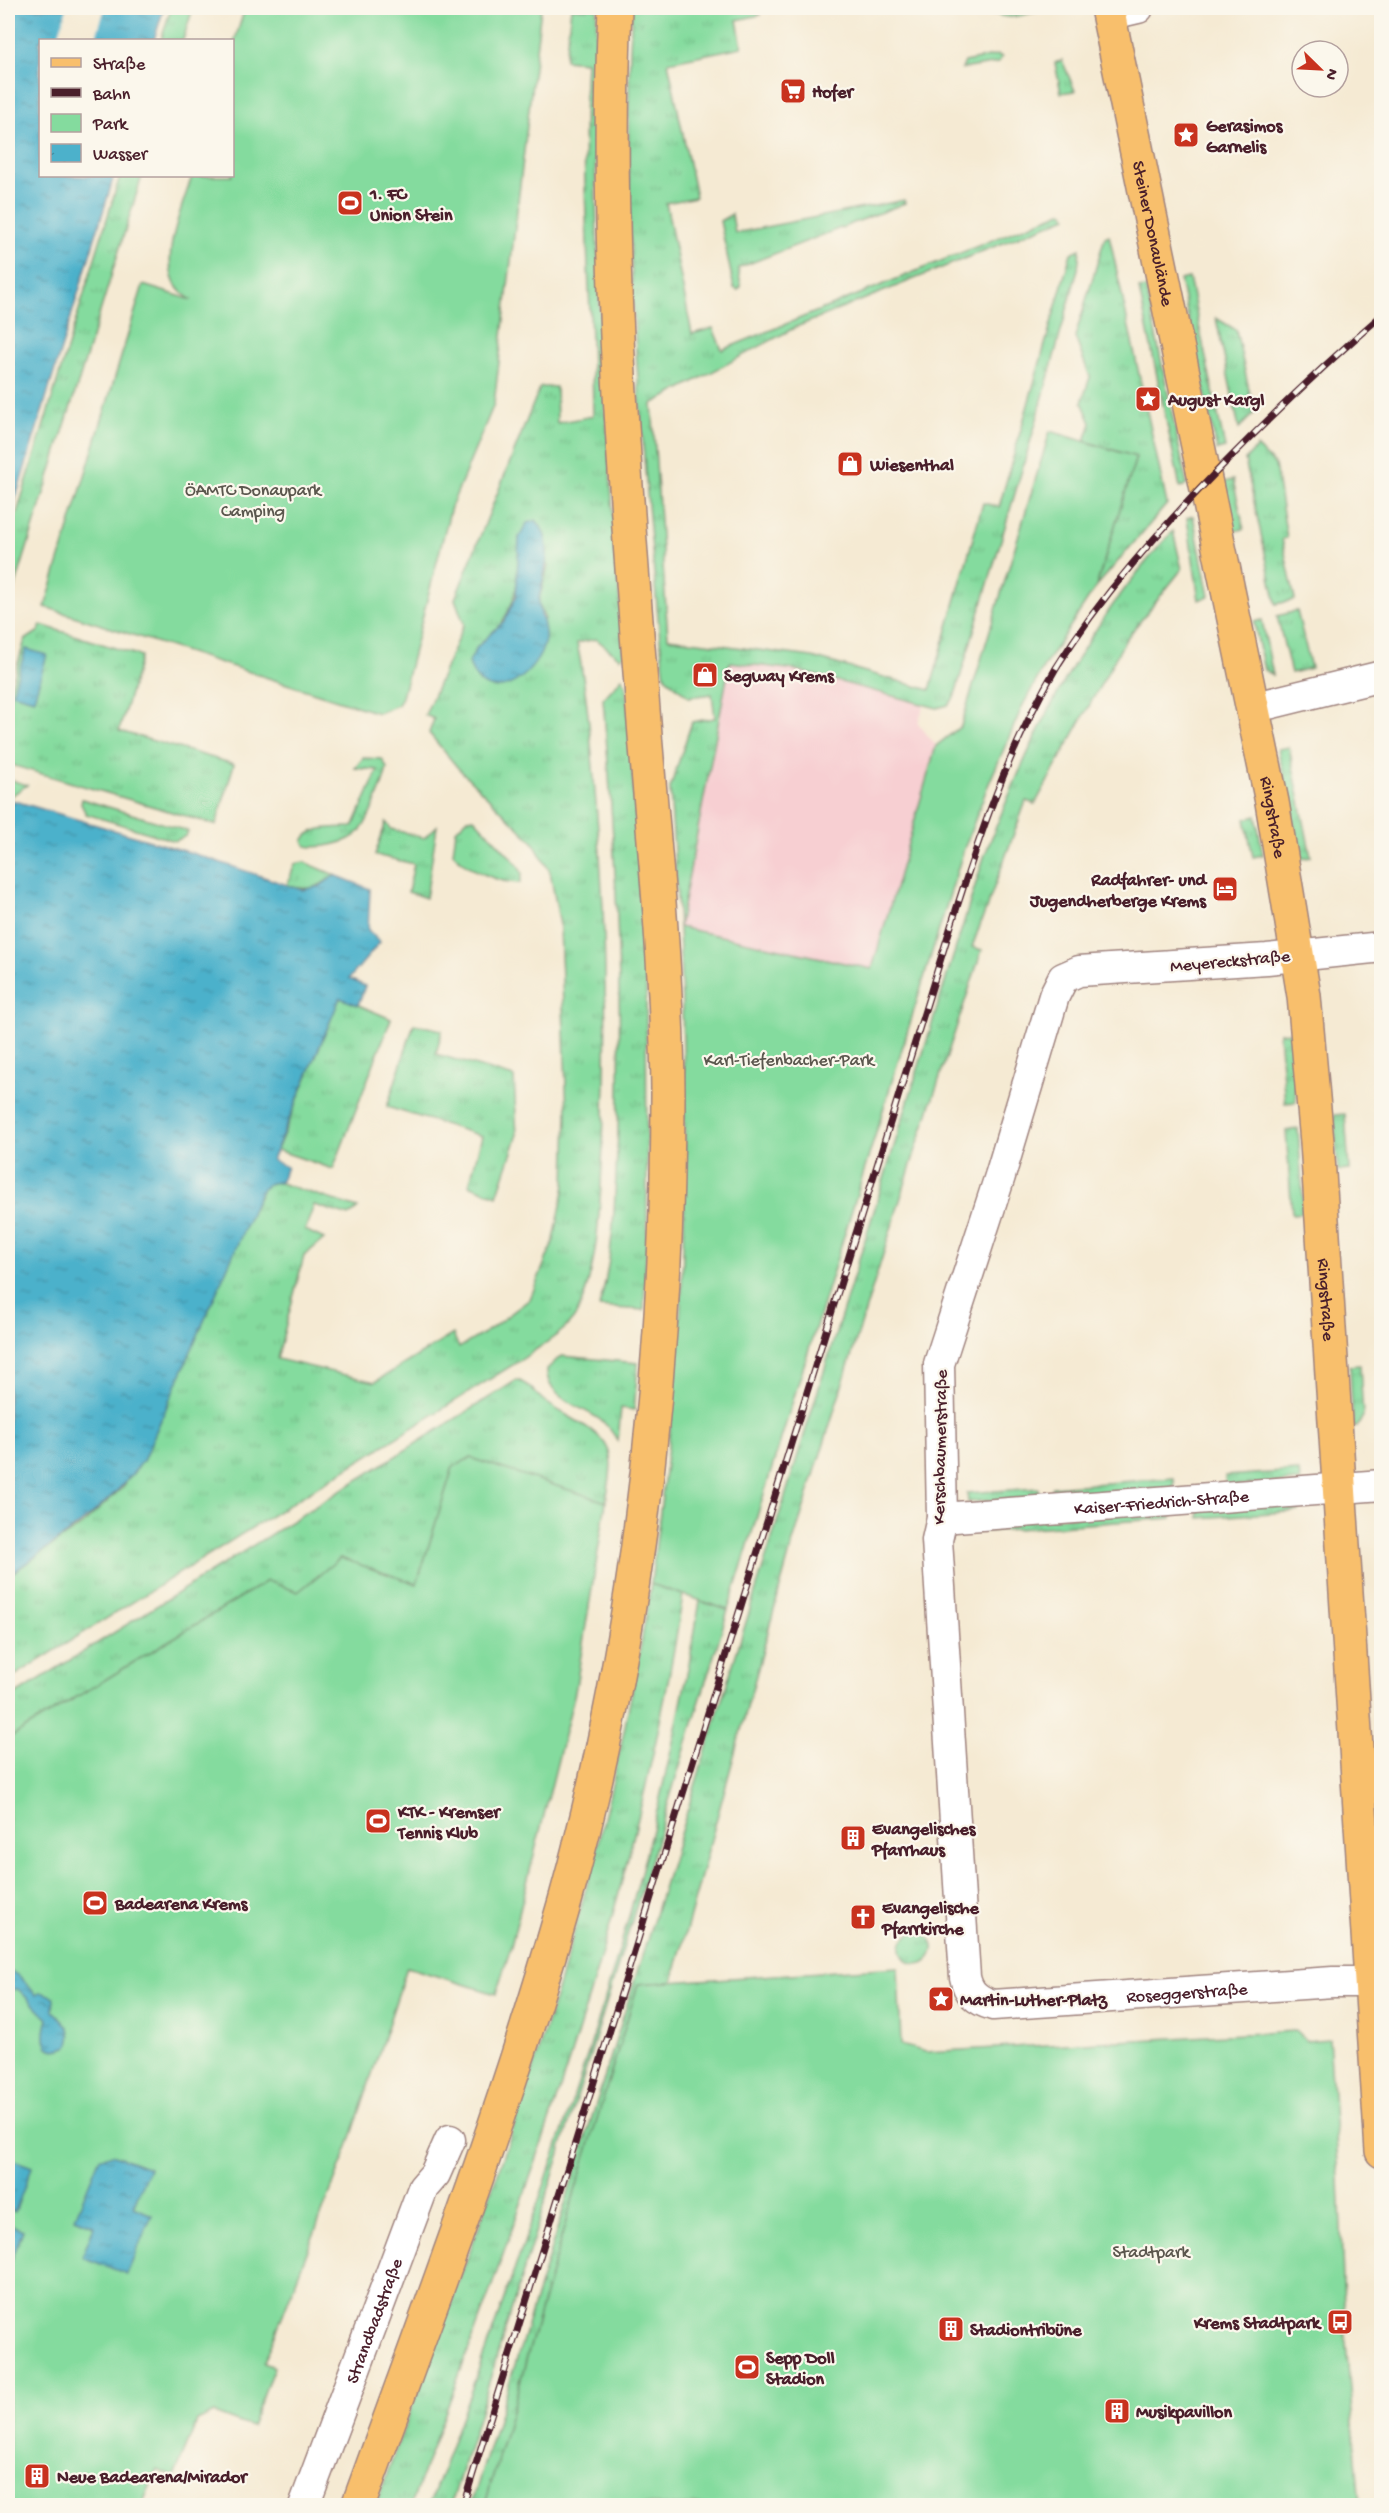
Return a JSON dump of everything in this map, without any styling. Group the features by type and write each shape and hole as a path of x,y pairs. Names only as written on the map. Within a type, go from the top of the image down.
{"main road":[{"path":"358,2505 500,2117 566,1898 594,1783 621,1654 651,1448 666,1227 668,1088 663,962 634,586 615,274 612,77 615,8"},
{"name":"Steiner Donaulände","path":"1118,10 1200,458"},
{"name":"Ringstraße","path":"1200,458 1272,802 1304,996 1317,1142 1376,1982 1382,2151"}],"street":[{"path":"1252,708 1382,676"},
{"name":"Meyereckstraße","path":"1079,971 1382,947"},
{"name":"Kerschbaumerstraße","path":"993,2005 981,2001 967,1987 964,1953 937,1540 942,1518 939,1364 1000,1176 1054,996 1063,978 1079,971"},
{"name":"Kaiser-Friedrich-Straße","path":"942,1518 1382,1485"},
{"name":"Roseggerstraße","path":"993,2005 1376,1982"},
{"name":"Strandbadstraße","path":"304,2505 423,2188 435,2174 450,2140"}],"shaded area":[{"path":"730,662 796,670 924,705 918,723 936,746 872,970 679,927"}],"green space":[{"path":"171,8 193,8 183,39 161,39"},
{"name":"ÖAMTC Donaupark Camping","path":"245,8 541,8 494,404 451,507 402,697 398,705 378,713 45,607 143,285 192,300 181,292 174,281 170,267 173,235 192,177 234,177 234,43"},
{"path":"571,8 597,8 595,170 601,332 624,655 620,658 596,639 577,643 586,698 599,836 605,968 605,1101 601,1186 598,1228 587,1288 580,1307 570,1323 556,1336 524,1358 8,1680 8,1576 83,1524 124,1486 264,1186 272,1182 280,1183 358,1208 349,1216 314,1205 305,1230 324,1239 304,1256 277,1359 375,1382 453,1334 459,1348 489,1330 530,1299 554,1240 565,1185 567,1114 560,925 550,872 533,842 458,768 429,733 434,719 425,715 464,624 455,599 540,387 556,387 557,423 593,416 584,151 586,62 565,60","holes":["519,538 548,566 538,603 545,619 477,647 501,624 508,612 517,585"]},
{"path":"632,8 758,8 760,15 737,20 742,47 668,62 696,197 666,203 692,334 713,328 722,350 1064,211 1067,217 796,327 652,404 668,638 812,657 930,690 983,503 999,507 1071,253 1080,249 1078,269 1035,426 954,698 948,705 937,708 796,670 730,662 679,927 670,788 692,722 715,718 712,694 689,697 665,677 660,639 634,324 629,166"},
{"path":"984,8 1048,8 1007,17 999,16"},
{"path":"998,55 1002,57 998,63 962,69 965,62"},
{"path":"1062,60 1075,91 1061,93 1055,63"},
{"path":"120,177 142,177 8,610 8,542"},
{"path":"904,200 905,203 738,268 741,287 738,290 734,288 720,221 732,214 735,233"},
{"path":"1109,235 1167,504 1096,587 1136,457 1085,441 1091,423 1082,402 1090,377 1075,337 1105,237"},
{"path":"1189,278 1225,448 1217,450 1180,280"},
{"path":"1146,288 1187,485 1180,487 1139,289"},
{"path":"1216,318 1236,330 1254,413 1239,428"},
{"name":"Karl-Tiefenbacher-Park","path":"1050,431 1136,457 1096,587 1046,663 1023,705 987,788 964,849 728,1610 651,1584 674,1398 682,1285 685,1132 679,927 872,969 936,746 961,726"},
{"path":"1257,447 1275,465 1287,538 1282,539 1295,600 1276,604 1245,460"},
{"path":"1233,480 1244,529 1234,531 1224,482"},
{"path":"1193,516 1209,596 1199,600 1187,518"},
{"path":"1173,531 1182,569 1126,639 1035,804 1026,801 972,947 982,950 916,1149 789,1555 672,1982 638,1984 564,2228 485,2505 471,2506 984,857 1021,768 1062,685 1112,606"},
{"path":"1297,611 1311,668 1291,673 1277,616"},
{"path":"1262,620 1273,675 1264,670 1254,622"},
{"path":"41,625 141,656 119,731 234,764 216,825 8,764 8,695 25,640 39,631"},
{"path":"622,678 626,685 646,961 647,1225 644,1310 599,1307 608,1264 613,1220 619,1077 617,915 603,699"},
{"path":"1289,747 1311,857 1301,859 1278,749"},
{"path":"363,758 382,759 387,768 376,802 363,827 354,836 342,842 319,847 306,846 303,841 312,832 325,828 353,827 378,770 355,768"},
{"path":"8,779 27,785 8,798"},
{"path":"82,799 188,831 186,836 175,841 86,814 81,804"},
{"path":"1256,816 1263,855 1253,857 1245,819"},
{"path":"474,818 517,864 522,873 520,883 502,881 484,874 466,864 453,853 456,830 467,819"},
{"path":"386,822 391,829 424,838 437,826 426,898 408,892 414,864 375,855"},
{"path":"304,862 335,875 312,888 287,885 295,864"},
{"path":"340,997 391,1019 333,1169 277,1150"},
{"path":"414,1024 442,1030 436,1054 514,1077 517,1137 497,1196 469,1185 482,1136 387,1107"},
{"path":"1291,1032 1296,1102 1285,1103 1279,1033"},
{"path":"1345,1114 1349,1170 1338,1171 1334,1115"},
{"path":"1298,1129 1304,1213 1292,1214 1286,1131"},
{"path":"561,1356 638,1363 634,1410 621,1408 618,1441 603,1422 567,1401 552,1388 548,1380 547,1369"},
{"path":"1360,1365 1363,1416 1357,1427 1353,1427 1350,1366"},
{"path":"517,1380 528,1386 550,1405 587,1427 602,1440 607,1447 610,1460 606,1502 470,1458 453,1467 417,1584 340,1558 298,1592 267,1581 8,1739 8,1699"},
{"path":"470,1458 606,1502 575,1692 510,1950 496,1994 407,1967 349,2144 264,2363 274,2367 251,2427 214,2413 197,2421 174,2477 157,2470 142,2505 8,2506 8,1739 267,1581 298,1592 340,1558 417,1584 453,1467"},
{"path":"1299,1471 1300,1481 1226,1486 1225,1476"},
{"path":"1174,1478 1174,1488 1053,1496 1052,1487"},
{"path":"1038,1488 1039,1497 968,1502 967,1493"},
{"path":"1298,1502 1299,1511 1199,1518 1199,1509"},
{"path":"1171,1510 1172,1518 975,1532 975,1523"},
{"path":"651,1584 683,1595 662,1712 636,1828 605,1943 533,2170 411,2505 375,2506 499,2171 537,2057 577,1924 626,1721"},
{"path":"700,1601 728,1610 451,2505 429,2506 549,2172 586,2060 652,1832 678,1717"},
{"path":"917,1932 928,1937 933,1948 928,1959 917,1964 906,1959 901,1948 906,1937"},
{"name":"Stadtpark","path":"898,1967 901,2045 926,2052 1296,2031 1306,2041 1329,2039 1339,2178 1345,2331 1360,2505 485,2505 564,2228 638,1984"}],"water":[{"path":"8,8 164,8 154,39 39,39 39,177 114,177 8,523"},
{"path":"536,520 546,538 547,548 546,569 539,599 545,629 541,654 522,677 510,684 498,688 486,686 476,678 469,662 477,647 504,621 516,597 519,538 527,523"},
{"path":"26,649 47,655 34,699 12,693"},
{"path":"8,799 195,854 302,890 320,886 335,875 370,889 368,930 380,942 349,979 365,986 358,1005 340,998 272,1160 287,1167 280,1183 268,1184 259,1195 143,1461 129,1479 97,1510 8,1576"},
{"path":"8,1972 20,1977 36,1995 41,1992 54,1997 53,2011 70,2030 68,2046 53,2050 49,2048 45,2039 48,2019 18,1989 8,1990"},
{"path":"112,2154 149,2168 133,2207 152,2215 127,2274 82,2257 94,2226 75,2218 99,2159"},
{"path":"8,2158 32,2167 15,2212 8,2209"},
{"path":"8,2224 23,2230 8,2271"}],"pier":[{"path":"67,8 105,8 95,39 57,39"}],"railway":[{"path":"463,2506 950,929 983,829 1009,763 1023,730 1056,668 1092,614 1132,564 1175,515 1279,409 1382,315"}],"place":[{"name":"Hofer","path":"793,91"},
{"name":"Gerasimos Garnelis","path":"1186,135"},
{"name":"1. FC Union Stein","path":"350,203"},
{"name":"August Kargl","path":"1148,399"},
{"name":"Wiesenthal","path":"850,464"},
{"name":"Segway Krems","path":"705,675"},
{"name":"Radfahrer- und Jugendherberge Krems","path":"1225,889"},
{"name":"KTK - Kremser Tennis Klub","path":"378,1821"},
{"name":"Evangelisches Pfarrhaus","path":"853,1838"},
{"name":"Badearena Krems","path":"95,1903"},
{"name":"Evangelische Pfarrkirche","path":"863,1917"},
{"name":"Martin-Luther-Platz","path":"941,1999"},
{"name":"Krems Stadtpark","path":"1340,2322"},
{"name":"Stadiontribüne","path":"951,2329"},
{"name":"Sepp Doll Stadion","path":"747,2367"},
{"name":"Musikpavillon","path":"1117,2411"},
{"name":"Neue Badearena/Mirador","path":"37,2476"}]}
